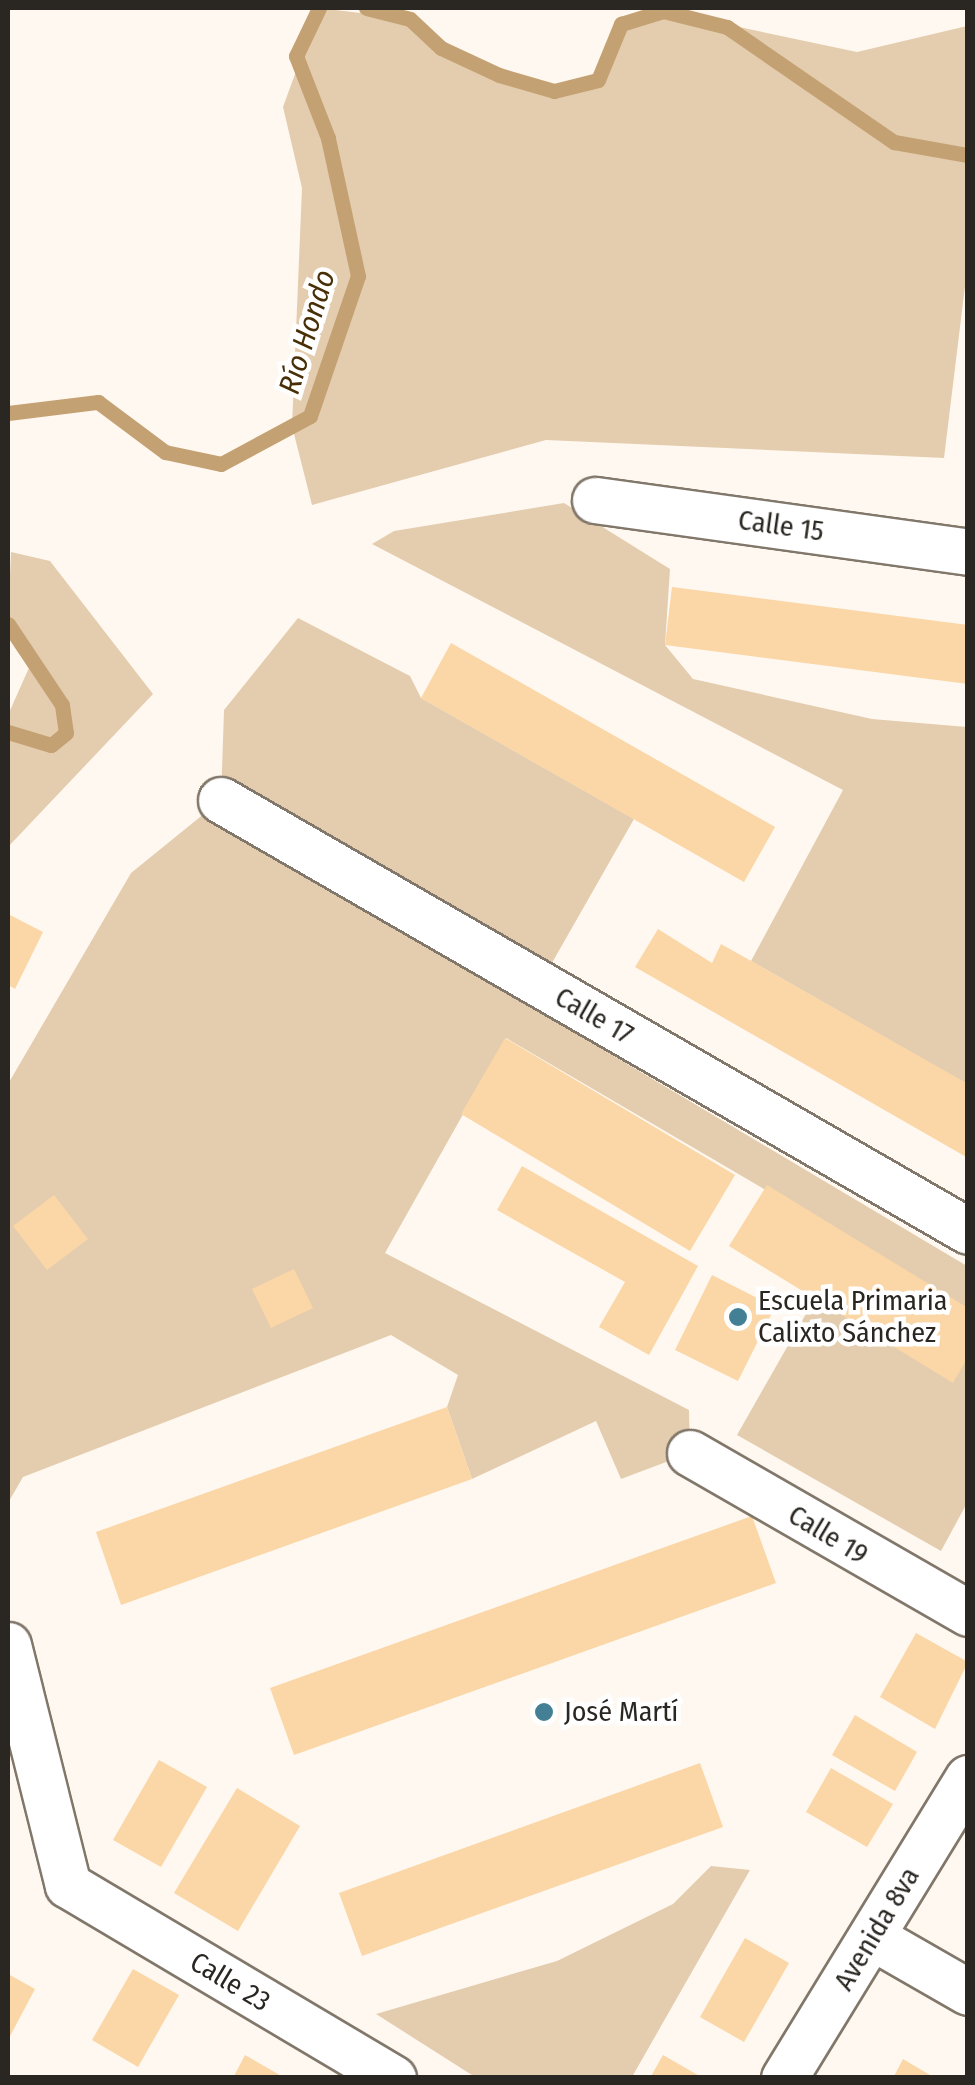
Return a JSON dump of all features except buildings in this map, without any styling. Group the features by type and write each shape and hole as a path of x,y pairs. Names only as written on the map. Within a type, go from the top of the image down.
{"street":[{"name":"Calle 15","path":"596,500 968,552"},
{"name":"Calle 17","path":"221,800 968,1231"},
{"name":"Calle 19","path":"690,1454 968,1614"},
{"name":"Calle 23","path":"8,1645 68,1885 393,2078"},
{"name":"Avenida 8va","path":"784,2078 874,1938 968,1778"},
{"path":"874,1938 968,1992"}],"shaded area":[{"path":"319,8 410,19 441,48 554,91 598,80 621,24 663,11 857,52 967,26 967,270 944,458 546,440 312,505 292,426 302,188 283,107"},
{"path":"564,503 670,569 665,645 693,679 872,719 967,727 967,1084 751,961 843,790 372,544 394,531"},
{"path":"11,552 50,561 153,694 8,847 8,715 32,661 8,624"},
{"path":"298,618 410,676 421,698 634,819 528,1005 967,1266 967,1308 506,1038 385,1253 689,1410 690,1453 621,1479 596,1421 472,1479 447,1407 458,1375 391,1335 23,1477 8,1503 8,1084 131,873 221,800 224,710"},
{"path":"815,1298 967,1357 967,1503 941,1551 737,1435"},
{"path":"711,1866 750,1870 632,2077 475,2077 376,2014 557,1961 673,1904"}],"waterway":[{"name":"Río Hondo","path":"8,413 98,402 165,452 221,464 310,416 358,276 328,138 296,56 319,8"},
{"name":"Río Hondo","path":"366,8 410,19 441,48 499,75 554,91 598,80 621,24 663,11 727,27 894,142 968,155"},
{"name":"Río Hondo","path":"8,624 62,705 66,733 51,745 8,732"}],"place":[{"name":"Escuela Primaria Calixto Sánchez","path":"738,1317"},
{"name":"José Martí","path":"544,1712"}]}
